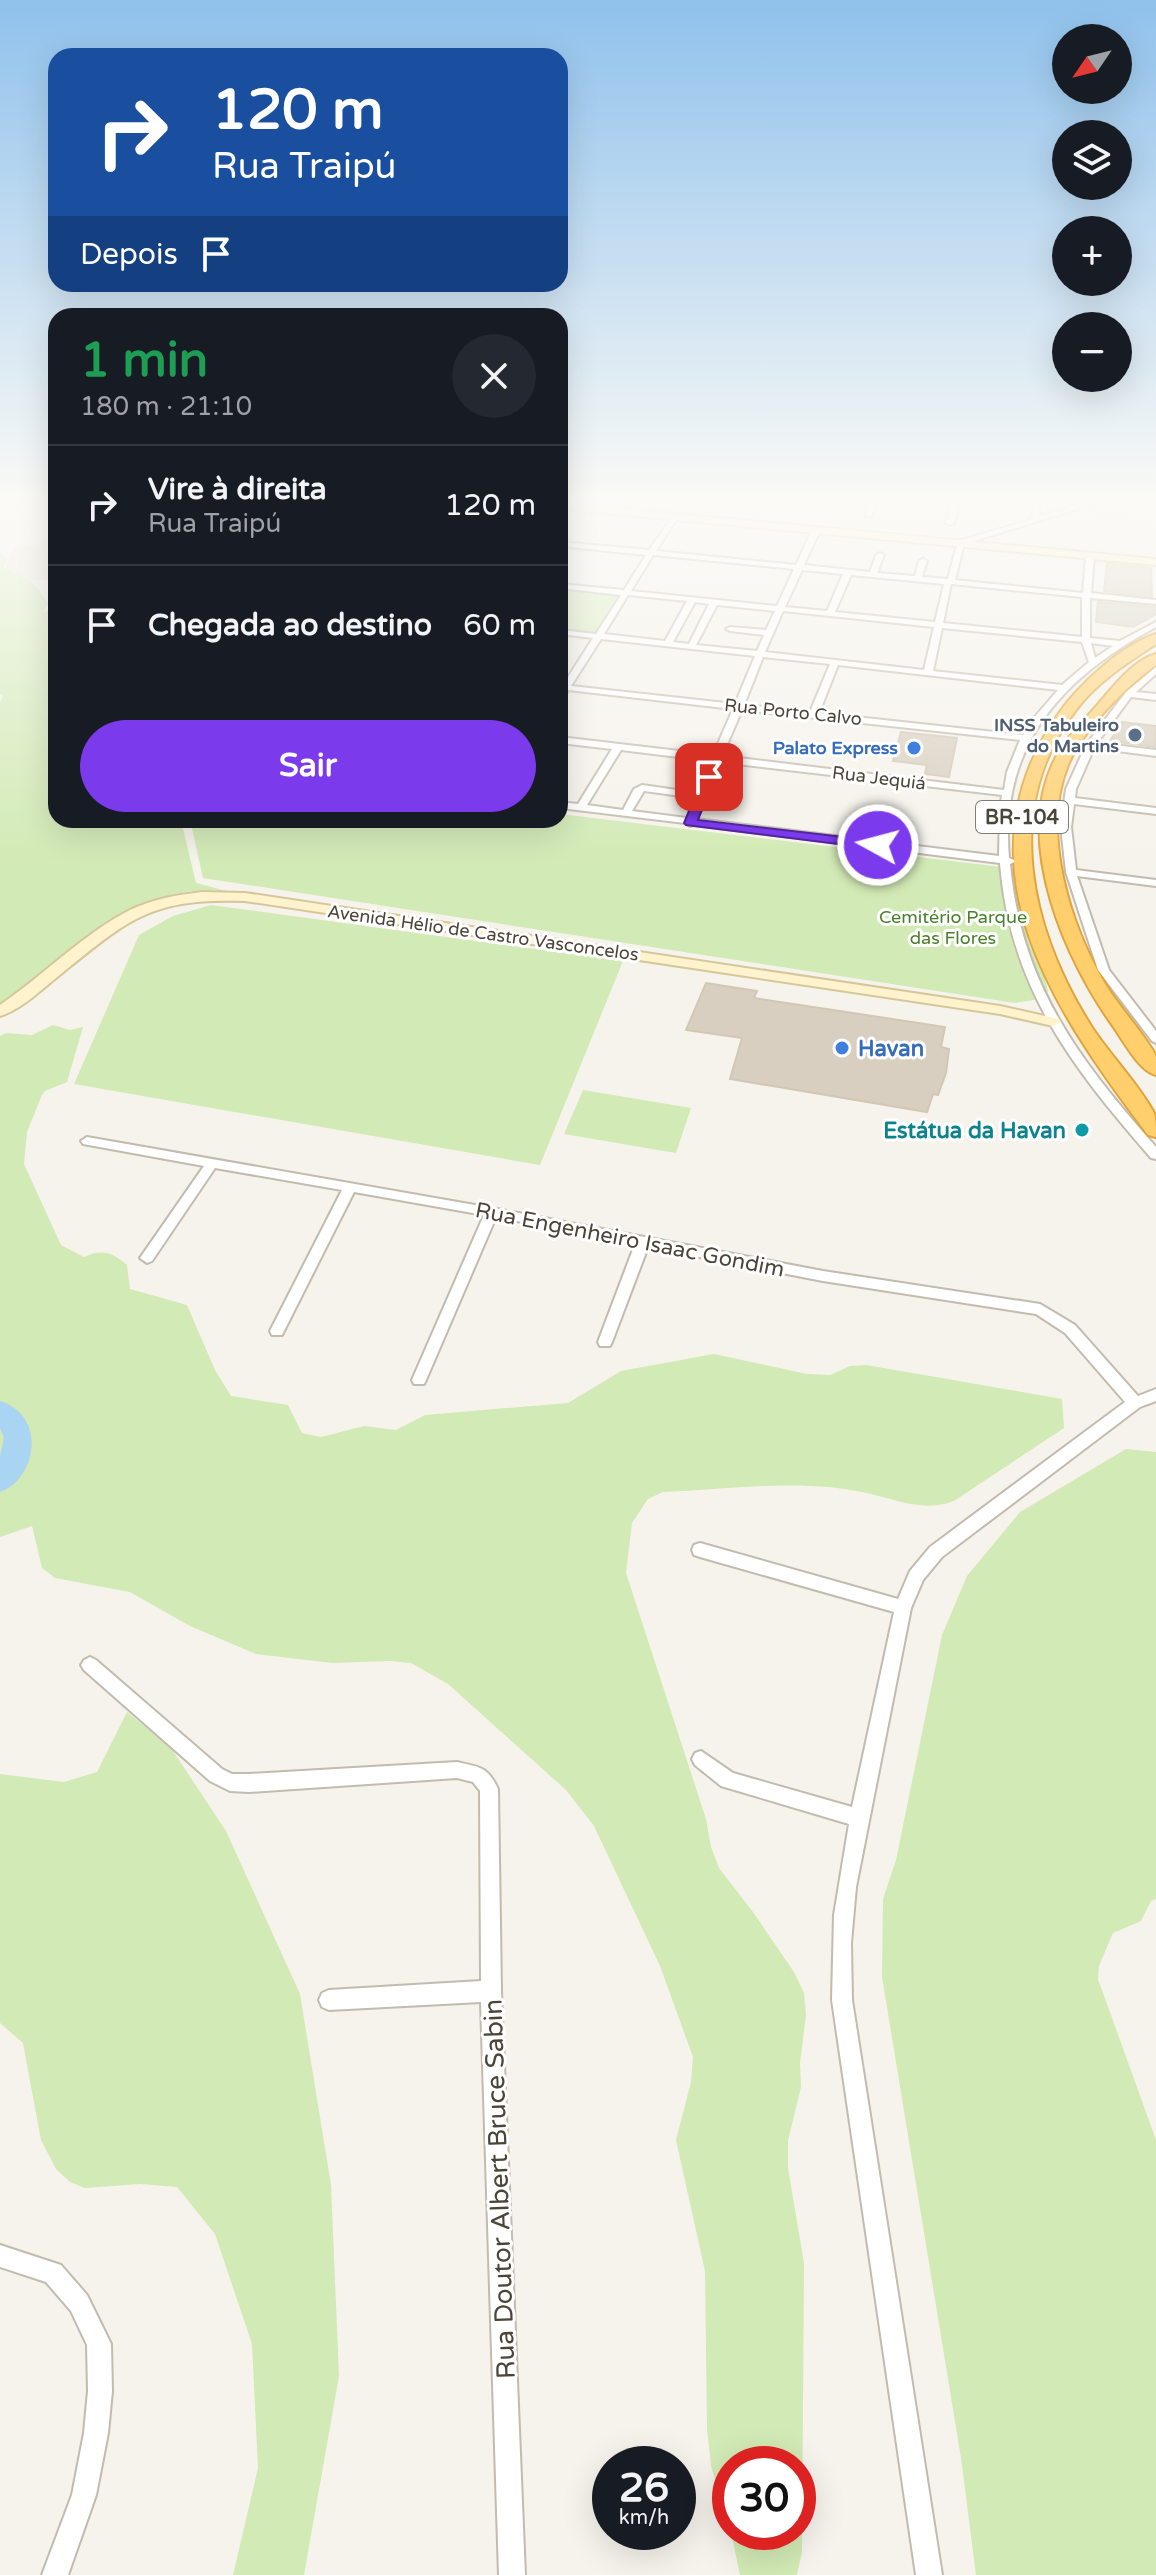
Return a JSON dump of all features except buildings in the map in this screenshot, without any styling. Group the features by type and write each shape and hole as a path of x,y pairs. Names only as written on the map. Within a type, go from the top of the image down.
{"highway":[{"name":"BR-104","path":"1153,630 1095,679 1045,741 1028,783 1012,861 1060,989 1089,1036 1156,1130"},
{"name":"BR-104","path":"1156,658 1116,692 1072,743 1054,782 1050,820 1052,869 1069,934 1104,1001 1156,1069"}],"street":[{"path":"568,681 608,622"},
{"path":"668,644 680,622"},
{"path":"691,647 704,622"},
{"path":"690,823 774,622"},
{"path":"903,622 1122,644"},
{"path":"928,673 939,622"},
{"path":"1086,622 1084,640 1088,656 1094,663"},
{"path":"730,629 769,633"},
{"path":"1153,630 1122,644 1094,663 1067,688 1025,738 1007,793 1012,861 1010,917 1050,1015 1095,1083 1156,1155"},
{"path":"568,633 1067,688"},
{"path":"814,714 835,662"},
{"path":"1156,670 1129,694 1091,745 1069,800 1066,827 1071,872 1104,970 1156,1039"},
{"name":"Rua Porto Calvo","path":"568,691 1025,738"},
{"path":"1129,694 1156,697"},
{"name":"Rua Jequiá","path":"568,741 1007,793"},
{"path":"1091,745 1156,753"},
{"path":"581,808 618,747"},
{"path":"626,814 637,791 647,788 701,796"},
{"path":"1069,800 1156,811"},
{"path":"568,806 1012,861"},
{"path":"1071,872 1156,883"},
{"name":"Avenida Hélio de Castro Vasconcelos","path":"0,1012 119,919 162,902 204,894 1050,1015"},
{"name":"Rua Engenheiro Isaac Gondim","path":"87,1141 492,1212 823,1276 1040,1309 1070,1329 1135,1403"},
{"path":"147,1258 212,1163"},
{"path":"277,1331 350,1188"},
{"path":"419,1380 492,1212"},
{"path":"605,1342 643,1241"},
{"path":"929,2575 842,2000 839,1960 843,1903 859,1818 903,1608 916,1576 936,1552 1135,1403 1156,1395"},
{"path":"700,1550 903,1608"},
{"name":"Rua Doutor Albert Bruce Sabin","path":"90,1665 216,1775 230,1782 457,1770 479,1775 486,1781 492,1803 491,1991 512,2575"},
{"path":"701,1759 728,1780 859,1818"},
{"path":"329,2000 491,1991"},
{"path":"0,2256 53,2273 79,2303 99,2344 100,2391 96,2433 84,2495 55,2575"}],"green space":[{"path":"0,622 48,622 48,828 183,828 196,883 231,892 197,891 166,897 135,909 78,944 0,1007 0,702 3,696 0,695"},
{"path":"568,622 602,622 594,634 568,631"},
{"name":"Cemitério Parque das Flores","path":"568,815 1018,869 1048,991 1040,999 1015,1003 203,878 192,828 568,828"},
{"path":"211,905 623,961 540,1165 74,1084 139,935 173,916"},
{"path":"53,1025 70,1030 83,1027 67,1082 45,1091 27,1132 24,1164 61,1245 84,1257 96,1253 112,1255 127,1265 130,1289 187,1305 215,1370 231,1396 288,1405 302,1433 321,1437 364,1426 396,1430 425,1415 568,1403 621,1371 714,1354 807,1374 830,1375 850,1366 866,1365 1062,1399 1064,1428 954,1501 933,1506 846,1489 794,1486 663,1492 648,1499 632,1523 626,1573 706,1819 711,1847 719,1868 794,1972 804,1993 806,2015 800,2063 801,2087 788,2141 788,2168 804,2263 803,2446 712,2446 712,2469 707,2429 705,2271 676,2140 691,2082 693,2057 660,1966 594,1826 566,1790 448,1684 411,1663 332,1663 256,1654 190,1626 130,1592 55,1578 42,1568 32,1526 0,1537 0,1036 6,1033 32,1035"},
{"path":"583,1090 691,1108 676,1153 564,1134"},
{"path":"1126,1449 1156,1452 1156,1899 1151,1901 1141,1921 1113,1933 1099,1966 1098,1979 1156,2140 1156,2575 976,2575 961,2458 882,1977 883,1899 896,1860 942,1635 967,1576 1020,1512"},
{"path":"127,1712 171,1748 226,1831 300,1994 331,2185 339,2376 304,2575 233,2575 258,2468 252,2344 215,2234 177,2187 140,2184 85,2188 70,2182 56,2169 41,2140 23,2043 0,2023 0,1774 64,1782 97,1772"},
{"path":"735,2550 802,2550 797,2575 740,2575"}],"waterway":[{"path":"0,1412 18,1431 18,1446 0,1480"}],"place":[{"name":"INSS Tabuleiro do Martins","path":"1135,735"},
{"name":"Palato Express","path":"914,748"},
{"name":"Havan","path":"842,1048"},
{"name":"Estátua da Havan","path":"1082,1130"}],"route":[{"path":"709,777 690,823 878,845"}]}
